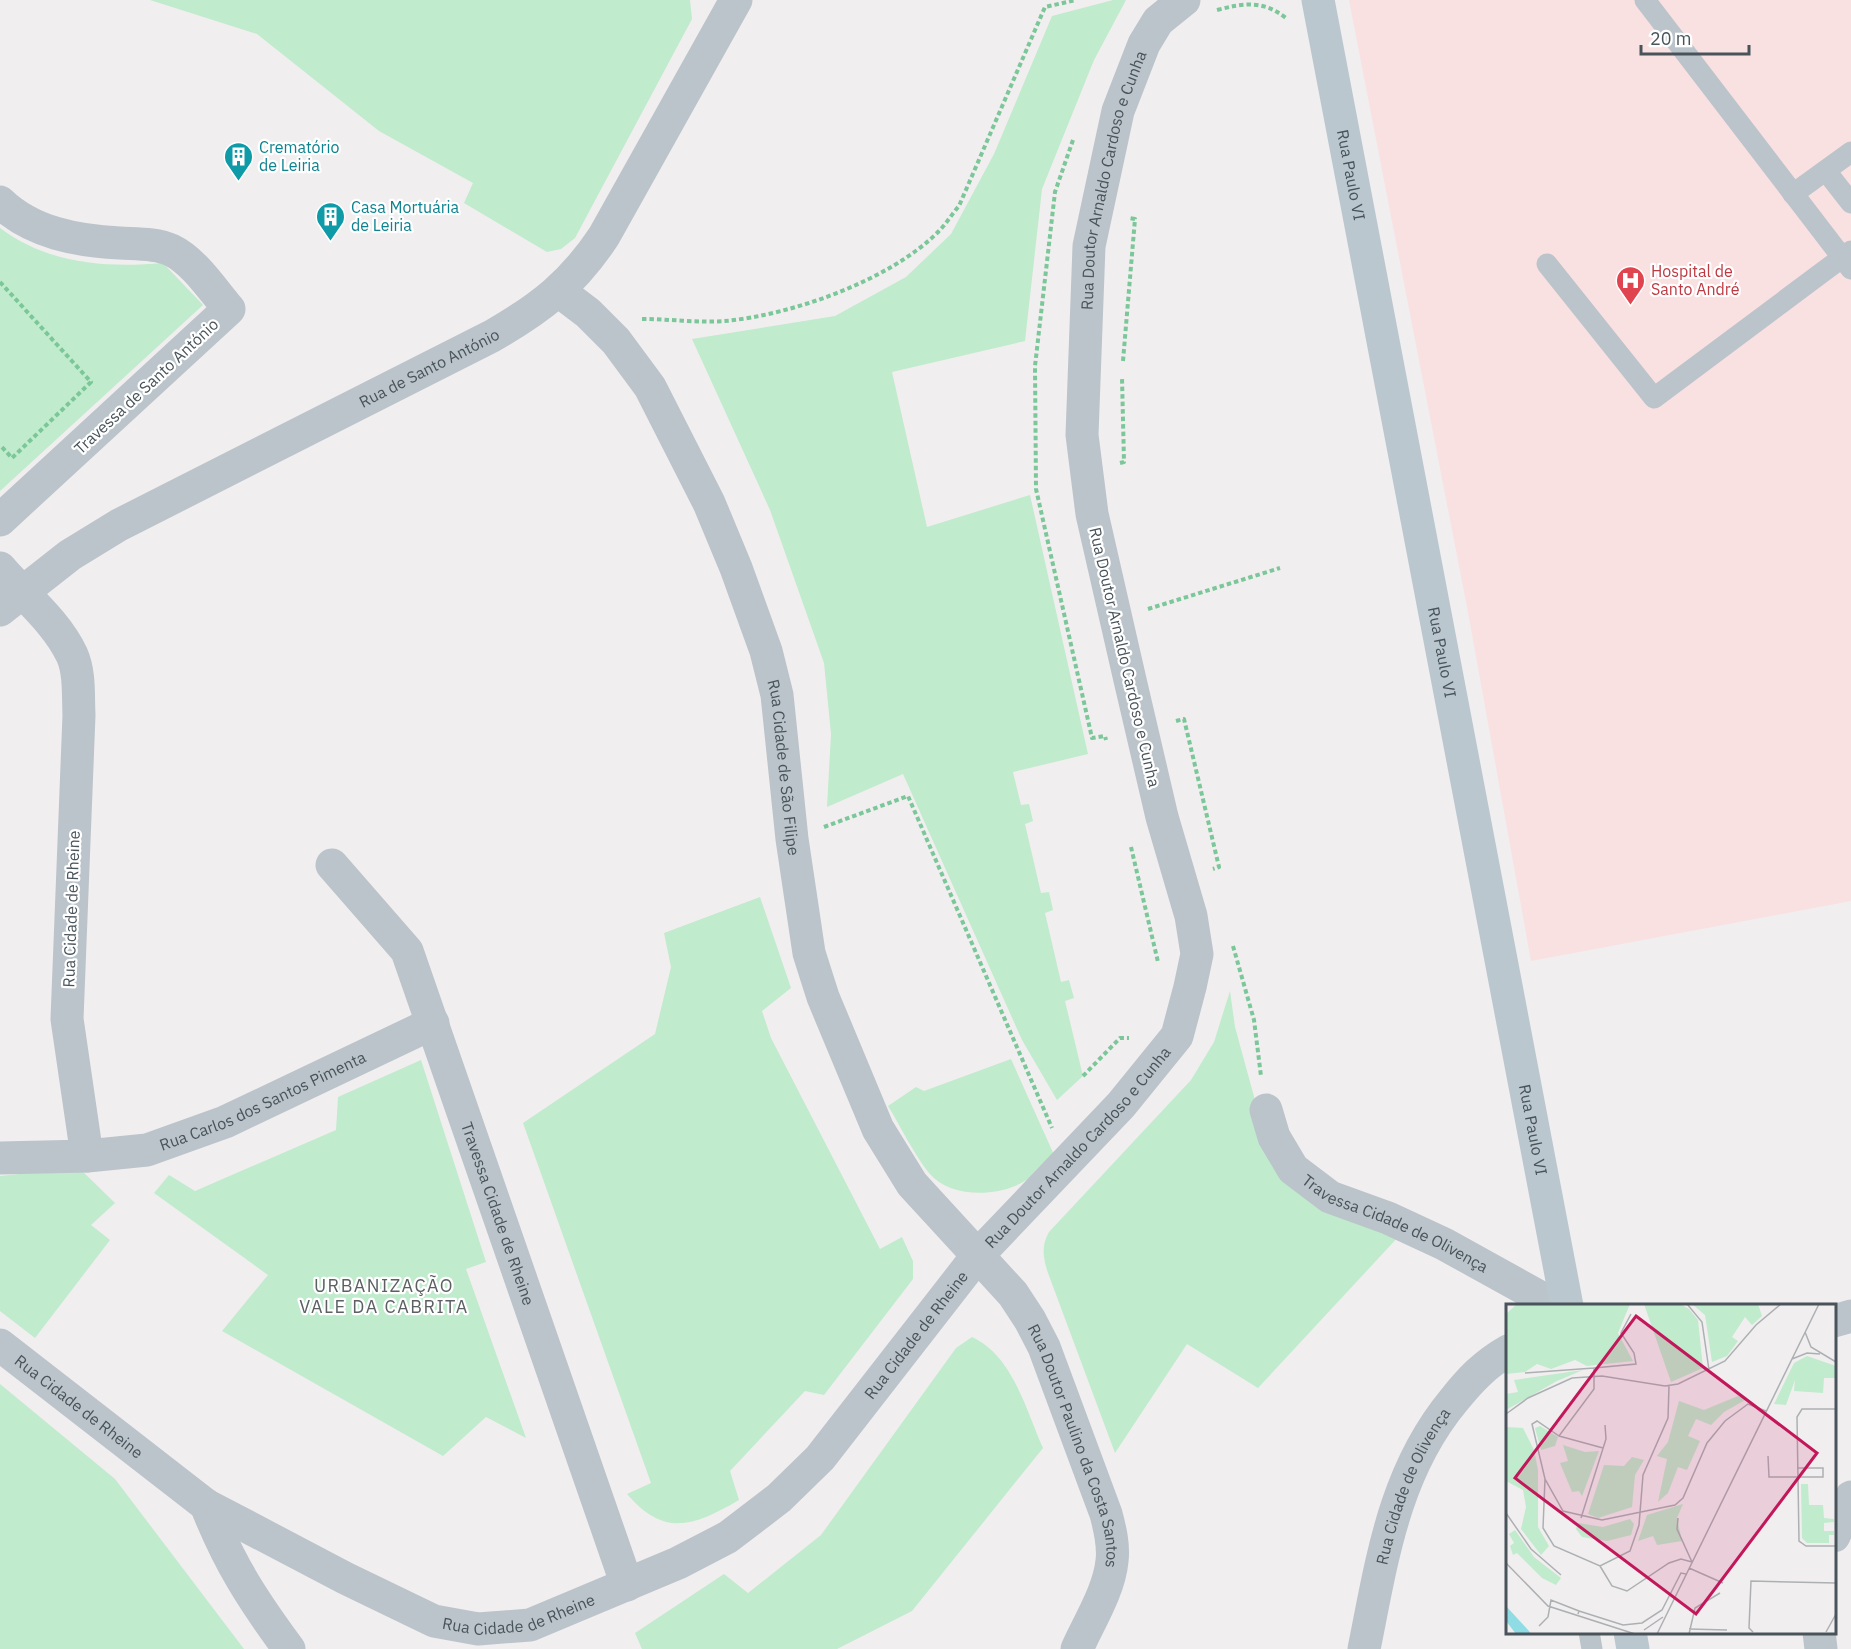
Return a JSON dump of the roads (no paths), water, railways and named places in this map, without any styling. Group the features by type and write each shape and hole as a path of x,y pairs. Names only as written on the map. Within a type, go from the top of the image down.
{"main road":[{"name":"Rua Paulo VI","path":"1318,0 1567,1304"},
{"path":"1630,1634 1633,1649"}],"street":[{"name":"Rua de Santo António","path":"7,590 119,525 492,336 532,313 559,291 587,262 604,236 736,0"},
{"name":"Rua Doutor Arnaldo Cardoso e Cunha","path":"978,1256 1121,1105 1177,1036 1197,954 1191,916 1162,817 1092,514 1082,435 1089,246 1118,111 1139,56 1158,21 1197,6"},
{"name":"Travessa de Santo António","path":"0,202 25,221 54,233 91,242 154,245 169,249 184,258 230,309 0,520"},
{"name":"Rua Cidade de São Filipe","path":"559,291 616,341 650,387 699,484 736,568 766,651 777,695 792,839 809,953 827,1008 878,1130 912,1184 978,1256"},
{"name":"Rua Cidade de Rheine","path":"7,590 56,629 72,656 78,680 79,715 67,1019 87,1156"},
{"name":"Travessa Cidade de Rheine","path":"332,864 407,951 627,1585"},
{"name":"Rua Carlos dos Santos Pimenta","path":"87,1156 147,1150 225,1122 433,1023"},
{"name":"Travessa Cidade de Olivença","path":"1266,1110 1274,1137 1293,1169 1330,1197 1388,1218 1444,1244 1550,1304"},
{"path":"0,1158 87,1156"},
{"name":"Rua Cidade de Rheine","path":"0,1345 206,1505 424,1616 478,1629 530,1625 627,1585 728,1537 778,1498 820,1458 978,1256"},
{"name":"Rua Doutor Paulino da Costa Santos","path":"978,1256 1013,1294 1044,1347 1106,1514 1112,1538 1112,1562 1101,1597 1077,1649"},
{"path":"1836,1320 1851,1316"},
{"name":"Rua Cidade de Olivença","path":"1364,1649 1388,1534 1407,1475 1444,1412 1488,1362 1506,1352"},
{"path":"1836,1531 1851,1497"},
{"path":"206,1505 224,1553 240,1581 289,1649"},
{"path":"1819,1634 1821,1649"}],"lane":[{"path":"1548,264 1654,398 1848,260 1793,195 1645,0"},
{"path":"1793,195 1851,152"},
{"path":"1826,171 1851,203"},
{"path":"1589,1634 1592,1649"}],"place":[{"name":"Crematório de Leiria","path":"238,182"},
{"name":"Casa Mortuária de Leiria","path":"330,242"},
{"name":"Hospital de Santo André","path":"1630,306"}],"district":[{"name":"URBANIZAÇÃO VALE DA CABRITA","path":"384,1295"}]}
